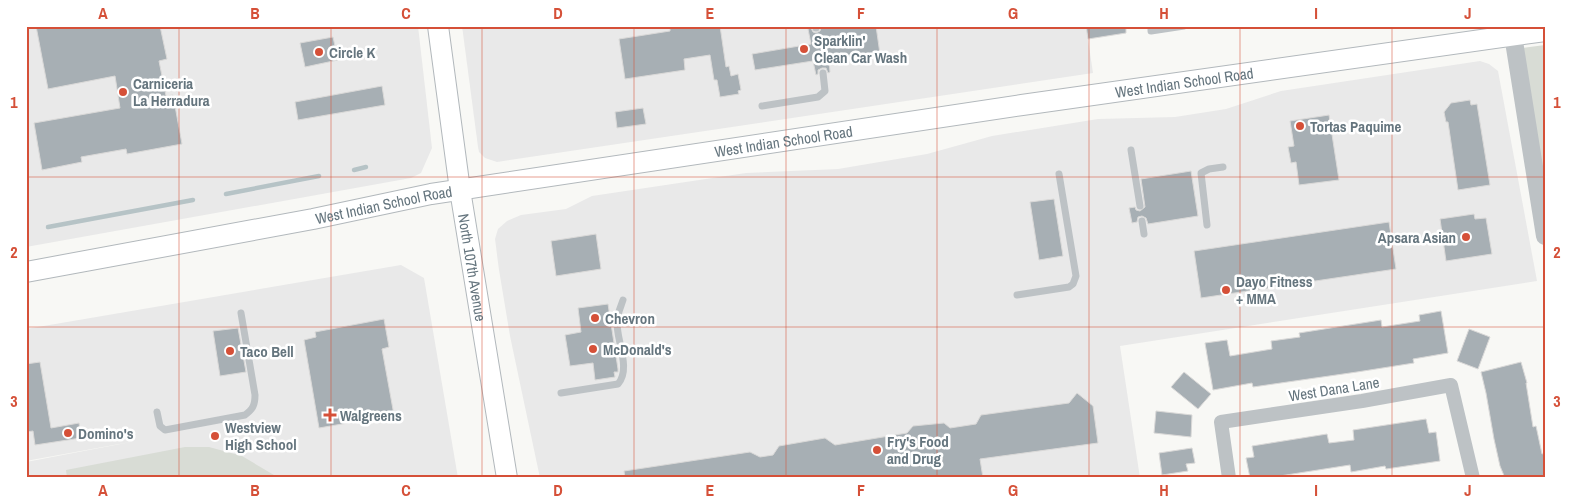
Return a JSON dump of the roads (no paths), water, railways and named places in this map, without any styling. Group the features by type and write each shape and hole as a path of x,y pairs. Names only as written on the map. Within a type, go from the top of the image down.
{"main road":[{"name":"North 107th Avenue","path":"438,26 460,190 507,478"},
{"name":"West Indian School Road","path":"26,272 313,219 431,194 1513,31 1545,31"}],"street":[{"path":"1513,31 1545,236"},
{"name":"West Dana Lane","path":"1229,478 1221,422 1362,402 1451,385 1474,478"}],"lane":[{"path":"1151,28 1184,26"},
{"path":"762,106 818,98 826,91 823,74"},
{"path":"1131,150 1140,206"},
{"path":"1207,225 1201,174 1209,169 1223,167"},
{"path":"1017,295 1068,287 1075,281 1076,276 1059,174"},
{"path":"1142,221 1144,234"},
{"path":"561,394 618,384 622,379 624,369 617,319 623,300"},
{"path":"157,412 160,426 165,430 245,415 251,410 255,404 255,396 241,313"}],"waterway":[{"path":"354,170 366,167"},
{"path":"226,194 319,176"},
{"path":"48,227 193,200"}],"place":[{"name":"Sparklin' Clean Car Wash","path":"804,49"},
{"name":"Circle K","path":"319,52"},
{"name":"Carniceria La Herradura","path":"123,92"},
{"name":"Tortas Paquime","path":"1300,126"},
{"name":"Apsara Asian","path":"1466,237"},
{"name":"Dayo Fitness + MMA","path":"1226,290"},
{"name":"Chevron","path":"595,318"},
{"name":"McDonald's","path":"593,349"},
{"name":"Taco Bell","path":"230,351"},
{"name":"Walgreens","path":"330,415"},
{"name":"Domino's","path":"68,433"},
{"name":"Westview High School","path":"215,436"},
{"name":"Fry's Food and Drug","path":"877,450"}]}
